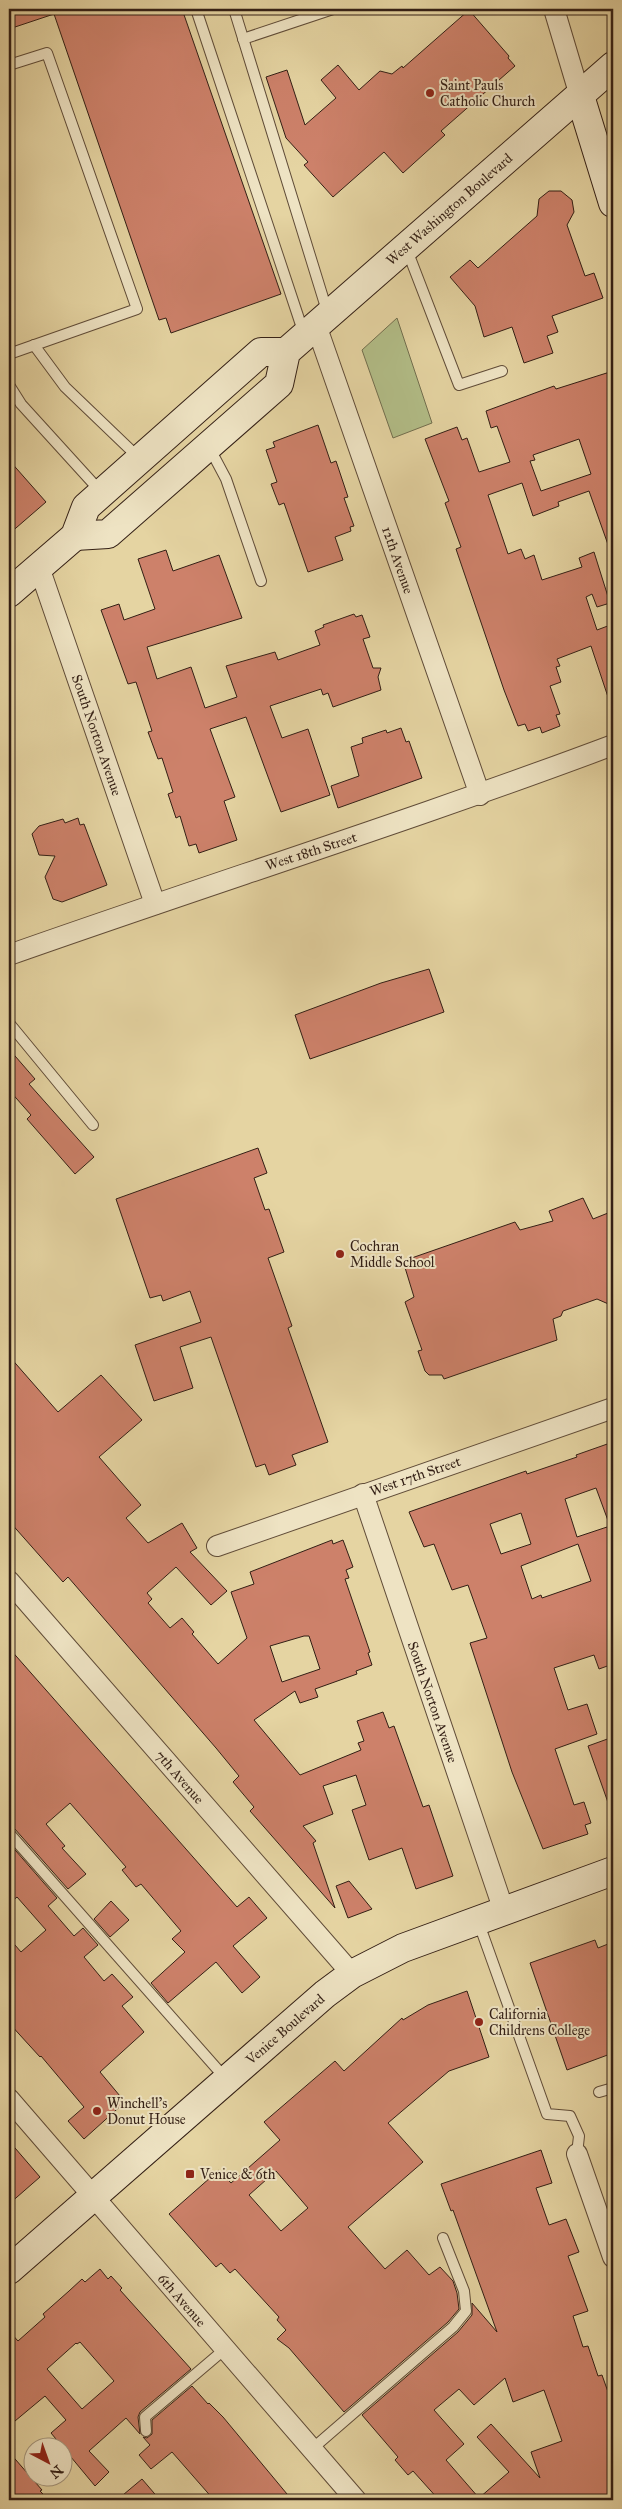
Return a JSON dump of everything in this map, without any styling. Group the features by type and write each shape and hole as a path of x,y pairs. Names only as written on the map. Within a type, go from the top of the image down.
{"main road":[{"name":"West Washington Boulevard","path":"308,331 613,66"},
{"path":"580,96 613,203"},
{"path":"75,536 108,534 279,384 308,331"},
{"path":"9,593 75,536 86,507 261,352 308,331"},
{"name":"Venice Boulevard","path":"9,2270 325,1994 352,1974 403,1948 613,1871"}],"street":[{"path":"554,9 580,96"},
{"name":"12th Avenue","path":"308,331 480,795"},
{"name":"South Norton Avenue","path":"39,567 155,904"},
{"name":"West 18th Street","path":"9,955 480,795 613,745"},
{"name":"West 17th Street","path":"217,1546 613,1408"},
{"name":"South Norton Avenue","path":"363,1494 504,1911"},
{"name":"7th Avenue","path":"9,1581 352,1974"},
{"name":"6th Avenue","path":"9,2099 356,2500"},
{"path":"577,2154 613,2257"}],"lane":[{"path":"196,9 308,331"},
{"path":"234,9 244,39 308,331"},
{"path":"244,39 333,9"},
{"path":"9,65 47,53 137,309 9,354"},
{"path":"406,247 459,384 502,371"},
{"path":"34,345 65,387 140,459"},
{"path":"9,385 21,404 101,493"},
{"path":"208,446 226,479 261,580"},
{"path":"9,1023 93,1124"},
{"path":"9,1833 227,2080"},
{"path":"478,1920 547,2114 570,2116 579,2136 577,2154"},
{"path":"599,2092 613,2088"},
{"path":"312,2449 453,2326 466,2310 464,2291 443,2238"},
{"path":"146,2431 145,2417 225,2349"}],"green space":[{"path":"397,318 432,423 393,438 362,350"}],"building":[{"path":"9,9 182,9 281,294 171,333 166,318 159,320 54,14 9,29"},
{"name":"Saint Pauls Catholic Church","path":"469,10 509,56 508,58 515,66 441,131 445,135 403,173 384,152 333,197 304,165 308,162 286,138 266,77 287,70 305,125 336,98 321,80 338,65 359,90 380,71 392,74 402,66 403,68"},
{"path":"549,191 561,191 572,200 574,212 567,225 585,276 594,273 603,298 552,316 558,332 547,336 553,353 524,363 512,327 484,337 475,306 450,277 470,260 478,268 537,216 539,199"},
{"path":"613,371 613,553 611,553 589,491 558,502 559,506 533,516 522,483 488,495 508,554 521,549 525,559 534,555 542,580 582,567 579,558 594,552 610,603 597,607 592,594 586,597 597,630 613,624 613,702 610,703 591,646 557,659 560,666 556,667 561,682 550,686 560,714 556,715 560,726 542,733 540,727 528,731 525,724 518,726 456,549 461,547 445,503 449,501 425,439 457,427 462,440 467,438 479,472 510,462 497,426 491,428 486,411 554,386 556,389","holes":["579,439 591,474 541,491 530,461 535,460 533,455"]},
{"path":"318,425 331,463 336,461 348,497 344,498 354,526 350,527 351,531 335,537 343,560 308,572 284,503 279,505 271,484 277,482 266,450 275,447 273,442"},
{"path":"9,460 46,502 9,534"},
{"path":"166,550 173,571 219,555 242,618 147,647 157,679 191,667 205,708 237,697 226,666 275,652 278,660 320,645 315,631 324,627 323,625 354,614 356,617 362,615 370,637 363,639 373,668 381,668 378,677 381,690 333,707 328,693 323,695 321,689 270,706 282,738 308,729 330,795 281,812 246,717 210,729 235,797 224,801 237,840 199,853 196,844 189,846 180,816 176,818 168,794 173,792 162,758 158,759 148,732 152,731 136,682 128,684 101,610 119,604 124,620 155,609 138,559"},
{"path":"401,728 406,742 409,741 422,778 338,808 331,786 359,776 351,747 363,743 362,738 386,730 387,733"},
{"path":"78,818 80,825 84,824 107,885 62,902 53,899 45,877 55,856 39,855 32,834 39,826 63,819 65,823"},
{"path":"429,969 444,1012 310,1059 295,1015 381,983"},
{"path":"9,1049 35,1079 29,1084 94,1157 75,1174 27,1119 31,1115 9,1090"},
{"path":"258,1148 267,1173 254,1178 265,1210 269,1209 284,1252 268,1258 292,1326 288,1328 328,1442 292,1455 296,1465 269,1475 265,1464 256,1467 211,1337 180,1347 193,1388 154,1401 135,1345 201,1322 190,1291 163,1301 161,1295 150,1298 116,1199"},
{"path":"583,1198 593,1219 613,1211 613,1306 597,1299 563,1311 561,1316 553,1319 557,1340 444,1379 442,1375 429,1375 425,1371 418,1351 422,1350 405,1302 414,1297 403,1261 515,1222 520,1230 553,1221 549,1211"},
{"path":"9,1356 58,1412 101,1375 142,1420 99,1457 141,1505 126,1518 148,1543 182,1523 197,1548 190,1552 227,1591 211,1605 176,1567 147,1593 152,1599 148,1603 170,1628 182,1618 194,1632 192,1634 218,1664 247,1638 231,1592 254,1584 250,1572 332,1540 333,1544 343,1540 353,1567 346,1570 349,1578 345,1579 370,1652 368,1653 372,1665 356,1671 357,1674 315,1689 318,1697 300,1703 295,1691 254,1720 300,1775 361,1750 358,1743 364,1741 357,1721 383,1712 389,1728 394,1726 423,1807 429,1805 453,1876 416,1889 402,1848 369,1860 352,1810 366,1805 356,1775 323,1786 333,1814 303,1826 316,1841 313,1843 335,1908 250,1811 254,1807 233,1782 239,1776 216,1748 68,1577 63,1582 9,1521","holes":["309,1636 320,1669 282,1682 270,1646"]},
{"path":"613,1442 613,1664 599,1669 594,1655 554,1668 568,1710 587,1704 597,1734 555,1749 574,1805 584,1802 591,1823 585,1825 588,1834 543,1849 512,1772 470,1643 487,1638 468,1585 452,1590 434,1544 424,1547 409,1512 526,1471 527,1474 577,1457 576,1455","holes":["596,1488 610,1526 577,1537 565,1499","521,1513 531,1544 501,1554 490,1524","578,1544 591,1581 542,1598 541,1595 532,1599 521,1566"]},
{"path":"9,1648 237,1907 249,1897 267,1918 233,1946 260,1977 242,1993 216,1962 168,2003 151,1983 185,1952 172,1939 181,1931 141,1884 136,1887 122,1870 126,1867 70,1803 46,1824 65,1846 62,1848 86,1874 68,1889 14,1828 9,1826"},
{"path":"613,1737 613,1810 611,1811 588,1746"},
{"path":"9,1843 57,1898 48,1906 74,1936 83,1928 98,1945 84,1957 104,1981 112,1974 133,1997 122,2006 144,2032 100,2072 125,2102 84,2139 68,2121 84,2107 41,2056 9,2023 9,1938 21,1952 46,1930 17,1897 9,1904"},
{"path":"349,1881 372,1909 348,1918 336,1886"},
{"path":"111,1901 129,1920 110,1937 94,1919"},
{"path":"595,1940 598,1948 613,1942 613,2053 567,2070 530,1963"},
{"path":"467,1991 489,2057 449,2071 388,2123 423,2162 348,2227 385,2269 407,2250 429,2275 440,2267 453,2281 459,2309 448,2322 344,2412 289,2348 277,2339 286,2330 277,2320 279,2317 235,2269 230,2273 221,2263 216,2267 169,2214 219,2170 231,2183 280,2140 264,2122 335,2061 344,2071 402,2018 403,2020 428,2005","holes":["276,2171 308,2208 281,2231 249,2195"]},
{"path":"9,2141 40,2177 9,2204"},
{"path":"541,2150 552,2183 536,2188 549,2225 566,2219 579,2252 568,2256 588,2311 573,2316 583,2347 588,2346 598,2376 602,2375 613,2406 613,2412 608,2414 613,2431 613,2500 439,2500 413,2471 408,2475 395,2460 398,2457 362,2415 458,2332 472,2315 472,2303 497,2332 453,2210 451,2211 441,2184","holes":["505,2378 513,2402 544,2390 562,2441 531,2452 540,2478 491,2424 477,2437 509,2472 479,2498 446,2460 464,2444 434,2410 459,2389 474,2405"]},
{"path":"100,2269 108,2279 111,2276 122,2288 120,2290 191,2369 140,2412 138,2417 140,2434 126,2418 89,2451 109,2472 95,2486 72,2458 72,2436 53,2436 51,2433 66,2420 45,2396 9,2426 9,2331 18,2341 45,2317 43,2314 82,2279 85,2282","holes":["80,2342 114,2381 82,2409 47,2369 76,2343"]},
{"path":"192,2386 223,2417 292,2500 214,2500 172,2452 151,2469 139,2455 150,2445 143,2437 147,2438 152,2434 152,2420"},
{"path":"9,2452 22,2467 22,2486 39,2486 42,2490 40,2491 49,2500 9,2500"},
{"path":"142,2479 160,2500 117,2500"}],"place":[{"name":"Saint Pauls Catholic Church","path":"430,93"},
{"name":"Cochran Middle School","path":"340,1254"},
{"name":"California Childrens College","path":"479,2022"},
{"name":"Winchell's Donut House","path":"97,2111"},
{"name":"Venice & 6th","path":"190,2174"}]}
